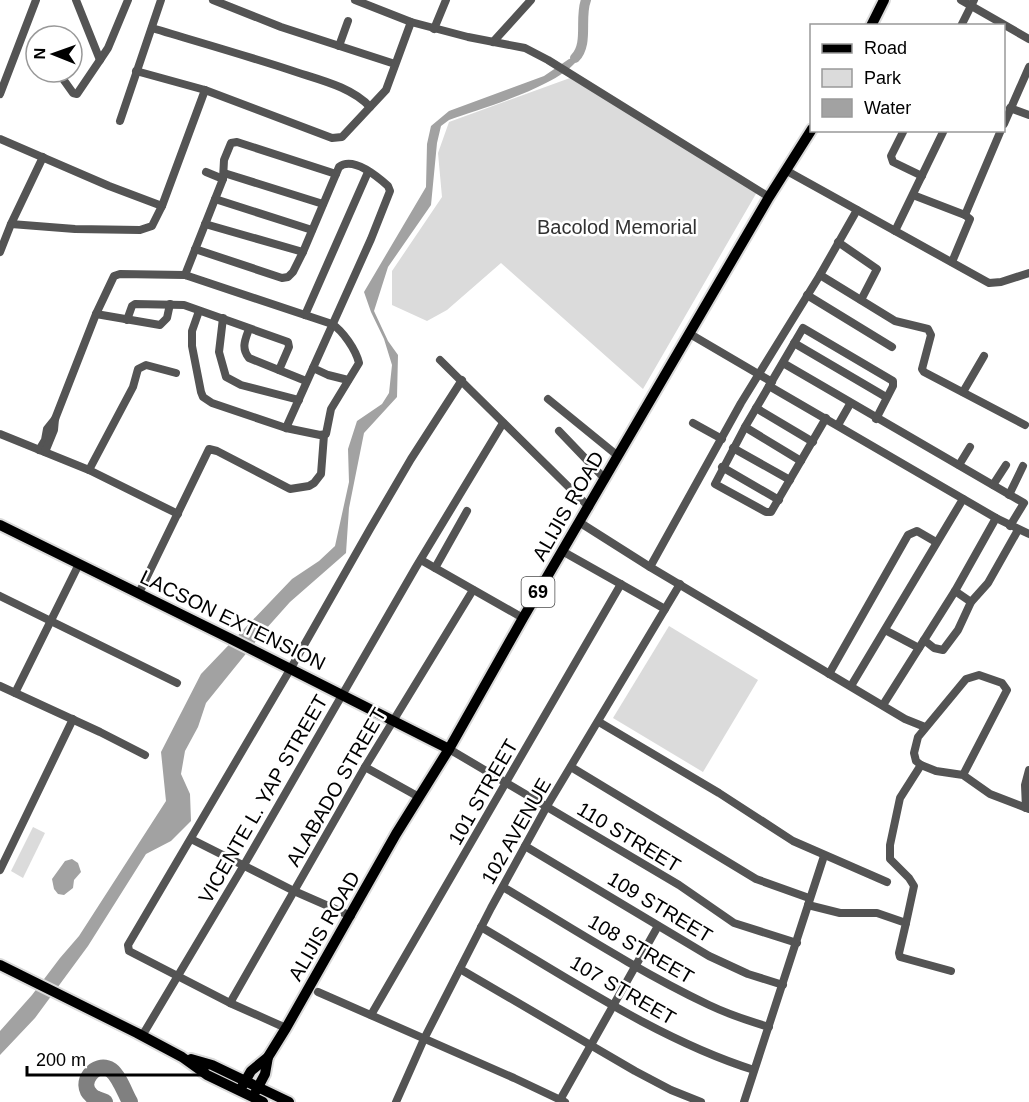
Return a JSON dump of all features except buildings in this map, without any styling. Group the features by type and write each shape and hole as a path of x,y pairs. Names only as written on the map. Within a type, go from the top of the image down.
{"main road":[{"path":"871,24 884,0"},
{"name":"ALIJIS ROAD","path":"258,1100 258,1086 265,1074 268,1057 769,197 810,132"},
{"name":"LACSON EXTENSION","path":"0,525 291,668 449,749"},
{"path":"0,965 142,1036 182,1057 207,1075 258,1100"},
{"path":"182,1057 212,1065 289,1102"},
{"name":"ALIJIS ROAD","path":"240,1090 255,1066 268,1057"}],"street":[{"path":"0,94 36,0"},
{"path":"76,0 100,60"},
{"path":"84,82 108,48 128,0"},
{"path":"120,121 160,0"},
{"path":"213,0 281,27 395,64"},
{"path":"355,0 434,29 525,48 769,197"},
{"path":"434,29 446,0"},
{"path":"493,42 531,0"},
{"path":"961,0 973,3 1029,39"},
{"path":"962,24 973,3"},
{"path":"339,46 348,21"},
{"path":"136,71 205,90 332,138 342,137 386,90 411,22"},
{"path":"152,28 326,83 356,95 370,107"},
{"path":"1005,121 1029,67"},
{"path":"67,84 75,94 82,84"},
{"path":"11,225 75,230 140,230 152,226 162,206 205,90"},
{"path":"1010,108 1029,115"},
{"path":"903,132 891,159 922,176"},
{"path":"895,231 943,132"},
{"path":"965,215 1000,132"},
{"path":"0,139 162,206"},
{"path":"185,275 215,200 223,176 229,145 234,142 336,174"},
{"path":"0,252 43,157"},
{"path":"195,249 282,278 288,277 303,252 339,167 348,163 358,165 387,184 390,191 371,239 286,428"},
{"path":"787,171 989,283 1001,282 1029,273"},
{"path":"206,172 323,204"},
{"path":"305,315 368,172"},
{"path":"913,195 970,219 952,262"},
{"path":"215,200 312,230"},
{"path":"650,567 759,374 857,210"},
{"path":"205,224 303,252"},
{"path":"838,242 877,268 861,300"},
{"path":"42,451 54,430 55,419 96,314 116,275 131,273 185,275 339,328 359,363 331,409 324,435 319,478 309,486 290,489 209,449 139,593"},
{"path":"820,275 895,321 928,329 931,335 922,369 924,372 1025,424"},
{"path":"807,295 892,347"},
{"path":"127,320 135,304 184,305 288,342 290,347 279,370"},
{"path":"96,314 160,325 167,318 170,304"},
{"path":"199,311 191,338 198,382 203,397 212,403 286,428 324,435"},
{"path":"223,318 219,352 226,376 241,385 299,400"},
{"path":"826,418 779,500 769,513 717,485 715,481 722,467 803,328 893,381 893,386 876,419"},
{"path":"249,329 244,342 246,354 253,361 306,381"},
{"path":"690,333 759,374 826,418 996,518 1029,534"},
{"path":"794,343 886,397"},
{"path":"963,392 984,356"},
{"path":"440,360 589,507"},
{"path":"783,363 1024,503 988,583 971,602 958,630 943,650 934,648 924,640"},
{"path":"89,470 133,387 138,369 146,365 176,373"},
{"path":"313,368 348,380"},
{"path":"286,1028 178,977 127,948 411,459 462,381"},
{"path":"548,399 618,456"},
{"path":"838,425 850,404"},
{"path":"756,408 813,442"},
{"name":"VICENTE L. YAP STREET","path":"142,1036 503,423"},
{"path":"693,423 723,439"},
{"path":"745,427 801,461"},
{"path":"559,431 605,479"},
{"path":"0,434 89,470 178,514"},
{"path":"959,465 970,447"},
{"path":"733,448 790,480"},
{"path":"993,485 1006,465"},
{"path":"1009,495 1023,466"},
{"path":"722,467 779,500"},
{"path":"851,686 963,499"},
{"path":"435,568 467,511"},
{"path":"883,705 955,591 996,518"},
{"path":"579,522 829,674 905,719 925,727"},
{"path":"829,674 908,535 917,531 936,542"},
{"path":"562,551 665,609"},
{"path":"421,560 523,618"},
{"path":"15,693 79,564"},
{"name":"101 STREET","path":"371,1015 621,584"},
{"name":"102 AVENUE","path":"396,1102 424,1039 525,846 680,584"},
{"name":"ALABADO STREET","path":"230,1003 365,767 473,590"},
{"path":"955,591 971,602"},
{"path":"0,596 177,683"},
{"path":"885,630 919,648"},
{"path":"963,775 1005,695 1006,687 1002,682 979,675 969,676 933,721 925,727 915,744 916,761 942,772 963,775 990,794 1028,808 1025,785 1029,770"},
{"path":"0,686 145,755"},
{"path":"0,870 73,719"},
{"path":"599,722 719,793 793,842 887,882"},
{"name":"110 STREET","path":"449,749 679,885 734,923 797,943"},
{"path":"921,765 900,798 890,845 890,859 914,886 898,953 900,957 951,971"},
{"path":"365,767 418,797"},
{"path":"571,767 756,879 840,913 877,913 906,923"},
{"path":"191,839 294,891 351,916"},
{"name":"109 STREET","path":"525,846 658,926 734,968 783,986"},
{"path":"744,1102 824,856"},
{"name":"108 STREET","path":"503,887 636,966 711,1006 769,1028"},
{"path":"318,992 562,1101 590,1044 658,926"},
{"name":"107 STREET","path":"481,927 691,1047 754,1070"},
{"path":"460,969 652,1080 701,1102"}],"green space":[{"name":"Bacolod Memorial","path":"570,78 757,192 643,389 501,263 447,310 427,321 392,305 392,271 442,197 438,153 449,122"},
{"path":"669,626 758,680 703,772 613,718"},
{"path":"33,827 45,833 23,878 11,871"}],"water":[{"path":"575,58 575,63 550,81 449,120 441,126 437,143 431,205 388,267 374,311 388,341 398,355 397,397 364,433 349,508 346,553 290,602 206,703 198,727 185,751 181,774 190,794 191,821 171,841 146,854 88,946 35,1018 0,1055 0,1031 79,936 166,801 161,752 201,674 292,579 319,561 335,546 349,482 348,449 357,421 382,404 389,393 392,365 384,339 364,292 426,187 427,144 431,126 449,111 544,76 569,59"},
{"path":"72,859 78,863 81,872 74,880 73,888 64,895 58,894 54,889 52,879 65,861"}],"waterway":[{"path":"575,58 582,46 586,0"}],"taxiway":[{"path":"105,1102 92,1096 86,1085 90,1075 99,1068 105,1068 114,1073 130,1102"}]}
